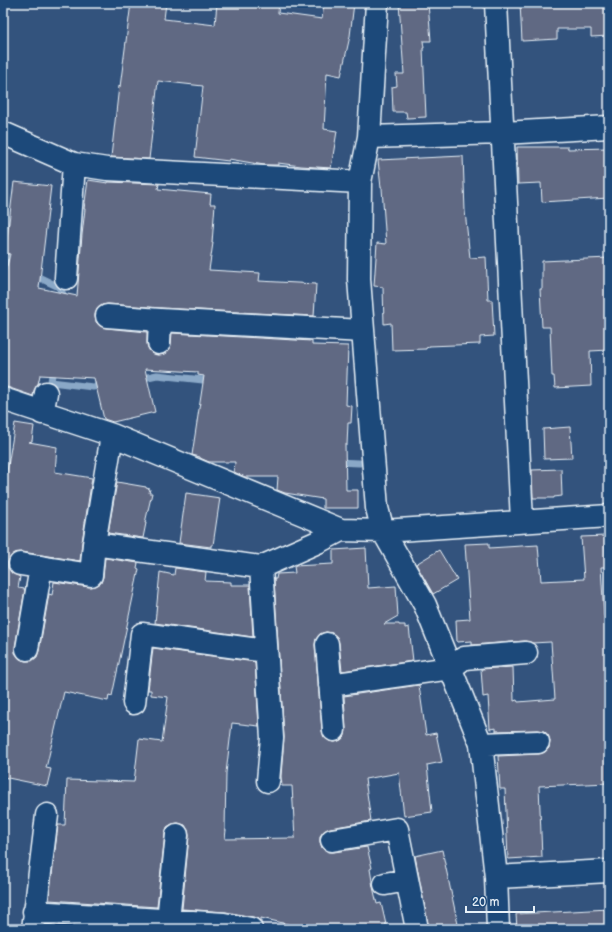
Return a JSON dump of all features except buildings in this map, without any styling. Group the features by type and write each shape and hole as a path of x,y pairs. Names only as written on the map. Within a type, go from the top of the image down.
{"street":[{"path":"378,3 369,137 360,182 358,279 377,508 383,531 425,605 481,744 496,877 498,929"},
{"path":"496,3 522,521"},
{"path":"369,137 502,133 609,127"},
{"path":"3,133 74,164 107,169 360,182"},
{"path":"66,278 74,164"},
{"path":"107,316 363,331"},
{"path":"159,343 160,320"},
{"path":"3,402 44,403 112,435 341,530 383,531 609,516"},
{"path":"20,564 90,575 112,435"},
{"path":"94,544 261,567 341,530"},
{"path":"28,650 41,567"},
{"path":"261,567 272,738 268,781"},
{"path":"134,703 142,634 266,651"},
{"path":"327,644 334,730"},
{"path":"330,685 451,668 464,658 526,653"},
{"path":"481,744 538,742"},
{"path":"47,815 34,920 168,920 224,924 251,929"},
{"path":"332,840 397,829 417,929"},
{"path":"168,920 177,835"},
{"path":"496,877 609,871"},
{"path":"385,884 407,880"}],"waterway":[{"path":"3,261 16,267"},
{"path":"32,274 59,287 65,298 65,302"},
{"path":"53,367 51,382 93,387 105,385"},
{"path":"139,379 157,375 212,381"},
{"path":"336,462 359,463"}]}
